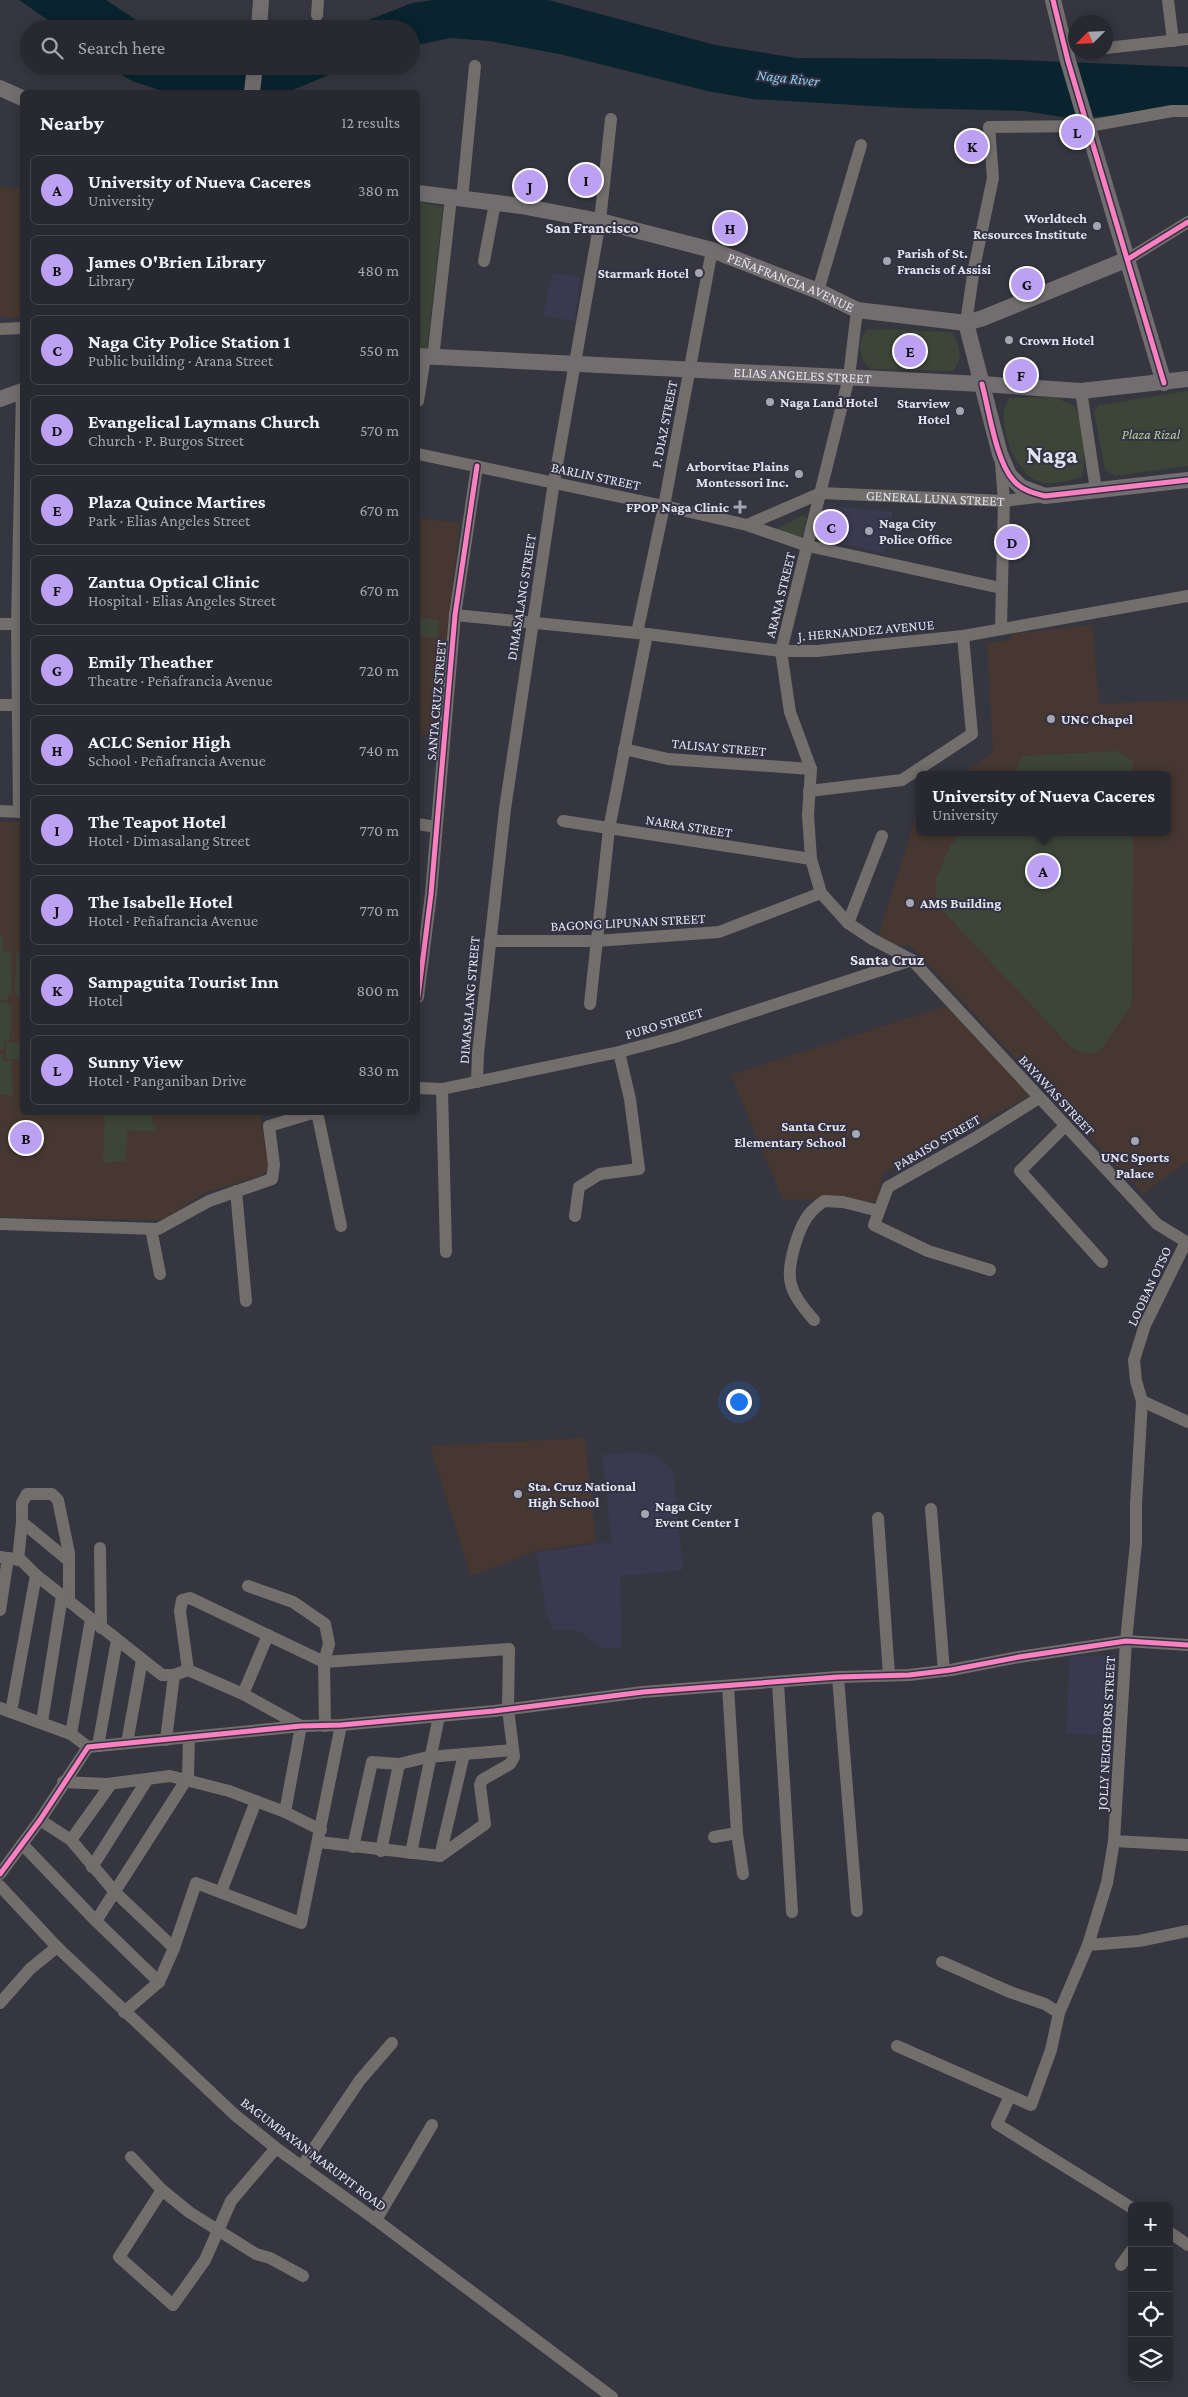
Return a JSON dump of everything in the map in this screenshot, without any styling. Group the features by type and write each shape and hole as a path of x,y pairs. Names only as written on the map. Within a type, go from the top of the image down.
{"main road":[{"path":"260,20 261,0"},
{"path":"1053,0 1068,61 1164,382"},
{"path":"252,90 254,75"},
{"path":"0,88 20,97"},
{"name":"PEÑAFRANCIA AVENUE","path":"420,193 495,203 600,221 712,250 818,291 857,310 966,323 983,318 1128,259"},
{"path":"966,323 1005,468 1014,481 1032,493 1045,496"},
{"name":"ELIAS ANGELES STREET","path":"425,357 850,377 1081,391 1188,379"},
{"path":"0,399 20,392"},
{"name":"GENERAL LUNA STREET","path":"1045,496 1188,480"}],"street":[{"path":"317,15 318,0"},
{"path":"1168,0 1173,41"},
{"path":"1113,47 1188,40"},
{"path":"420,388 456,198 475,66"},
{"path":"966,323 974,268 993,178 989,127 1088,124 1188,111"},
{"name":"DIMASALANG STREET","path":"477,1082 478,1053 505,809 554,482 600,221 611,119"},
{"path":"818,291 861,145"},
{"path":"484,261 495,203"},
{"path":"1128,259 1188,222"},
{"name":"P. DIAZ STREET","path":"590,1004 610,828 664,506 712,250"},
{"name":"ARANA STREET","path":"857,310 850,377 781,651 790,712 811,770 809,791 811,859 821,893 848,923 872,939 912,960"},
{"path":"0,329 20,328"},
{"path":"1081,391 1096,490"},
{"name":"BARLIN STREET","path":"420,454 664,506 747,526 808,546 1001,588"},
{"path":"1000,454 1004,501 1001,628"},
{"name":"SANTA CRUZ STREET","path":"420,980 431,894 455,615 477,466"},
{"name":"GENERAL LUNA STREET","path":"747,526 821,493 1004,501 1045,496"},
{"name":"J. HERNANDEZ AVENUE","path":"455,615 642,633 781,651 817,651 963,636 1188,596"},
{"path":"0,624 20,624 20,705 0,705"},
{"path":"809,791 902,780 972,734 963,636"},
{"name":"TALISAY STREET","path":"624,750 668,758 811,770"},
{"path":"0,811 20,812"},
{"name":"NARRA STREET","path":"563,821 811,859"},
{"path":"420,824 436,827"},
{"path":"848,923 882,836"},
{"name":"BAGONG LIPUNAN STREET","path":"490,940 596,941 720,932 821,893"},
{"name":"PURO STREET","path":"420,1088 442,1089 619,1052 675,1037 912,960"},
{"name":"BAYAWAS STREET","path":"912,960 1157,1224 1187,1242"},
{"path":"575,1216 579,1187 600,1174 639,1169 630,1100 619,1052"},
{"path":"442,1089 446,1252"},
{"name":"PARAISO STREET","path":"879,1211 888,1187 975,1138 1039,1098"},
{"path":"0,1224 158,1229 184,1214 236,1191 272,1178 274,1165 269,1126 306,1115"},
{"path":"317,1115 341,1226"},
{"path":"1065,1126 1020,1170 1102,1262"},
{"path":"236,1191 246,1301"},
{"path":"814,1320 804,1308 791,1284 790,1263 793,1248 810,1212 824,1201 843,1202 879,1211 874,1225 928,1251 990,1270"},
{"path":"151,1229 160,1274"},
{"name":"LOOBAN OTSO","path":"1142,1401 1136,1381 1134,1360 1145,1325 1187,1242"},
{"path":"1142,1401 1188,1422"},
{"name":"JOLLY NEIGHBORS STREET","path":"1010,2096 1031,2105 1051,2050 1060,2012 1088,1945 1107,1883 1114,1841 1126,1641 1136,1543 1136,1504 1142,1401"},
{"path":"0,1610 9,1559 22,1522 22,1503 27,1494 52,1494 58,1500 69,1562 66,1599 42,1722"},
{"path":"930,1508 944,1671"},
{"path":"878,1518 889,1675"},
{"path":"22,1522 69,1562"},
{"path":"100,1548 102,1628"},
{"path":"9,1559 36,1575 162,1675 174,1675 188,1670 243,1694 301,1726"},
{"path":"36,1575 6,1710 71,1734 93,1746 301,1726 341,1725 439,1716 619,1695 838,1677 944,1671 1126,1641 1188,1645"},
{"path":"248,1586 293,1602 325,1624 329,1644 324,1662 325,1726"},
{"path":"63,1782 111,1784 170,1776 256,1800 285,1812 320,1836 353,1847 440,1856 485,1824 480,1784 482,1780 510,1764 514,1757 508,1709 509,1649 375,1656 324,1662 190,1598 182,1600 180,1611 188,1670"},
{"path":"71,1734 91,1619"},
{"path":"243,1694 268,1635"},
{"path":"0,1874 40,1820 63,1782 93,1746 117,1640"},
{"path":"127,1743 142,1660"},
{"path":"166,1740 174,1675"},
{"path":"838,1677 857,1911"},
{"path":"778,1683 792,1912"},
{"path":"728,1686 737,1833 743,1874"},
{"path":"411,1853 439,1716"},
{"path":"124,2012 159,1982 174,1948 196,1883 302,1923 341,1725"},
{"path":"285,1812 301,1726"},
{"path":"96,1921 186,1780 189,1737"},
{"path":"353,1847 372,1762 399,1764 431,1757 513,1750"},
{"path":"440,1856 464,1754"},
{"path":"381,1850 399,1764"},
{"path":"92,1867 146,1780"},
{"path":"71,1840 111,1784"},
{"path":"221,1892 256,1800"},
{"path":"40,1820 71,1840 115,1892 174,1948"},
{"path":"714,1837 737,1833"},
{"path":"1114,1841 1188,1845"},
{"path":"22,1844 96,1921 159,1982"},
{"name":"BAGUMBAYAN MARUPIT ROAD","path":"0,1886 57,1947 235,2115 276,2148 376,2220 612,2397"},
{"path":"1088,1945 1139,1940 1188,1930"},
{"path":"0,2003 30,1970 57,1947"},
{"path":"942,1962 1010,1992 1045,2004 1060,2012"},
{"path":"302,2166 360,2080 392,2043"},
{"path":"897,2046 1010,2096 997,2124 1128,2206"},
{"path":"376,2220 432,2126"},
{"path":"162,2190 119,2257 173,2305 205,2260 231,2201 276,2148"},
{"path":"131,2158 162,2190 189,2212 256,2254 270,2258 302,2276"},
{"path":"1173,2235 1188,2244"},
{"path":"1121,2266 1128,2256"}],"shaded area":[{"path":"0,187 20,189 20,318 0,317"},
{"path":"552,273 580,277 574,321 543,316"},
{"path":"824,505 893,512 885,554 816,537"},
{"path":"420,518 460,523 435,734 420,735"},
{"path":"1092,625 1099,704 1188,700 1188,1161 1143,1194 910,945 894,945 878,937 916,817 916,836 1171,836 1171,771 967,771 993,752 987,643 1011,640 1011,634"},
{"path":"0,822 20,822 20,1115 260,1115 268,1167 266,1172 260,1176 204,1193 165,1219 0,1217"},
{"name":"Santa Cruz Elementary School","path":"946,1006 1030,1096 883,1173 877,1202 825,1199 783,1200 731,1075"},
{"name":"Sta. Cruz National High School","path":"585,1438 596,1542 536,1551 471,1576 430,1446"},
{"path":"636,1452 657,1456 673,1470 683,1570 620,1576 622,1648 603,1648 577,1630 554,1630 546,1613 537,1552 612,1542 602,1455"},
{"path":"1117,1655 1113,1735 1067,1734 1069,1656"}],"green space":[{"path":"420,202 443,207 427,348 420,348"},
{"path":"868,329 951,332 959,346 958,362 953,371 871,369 863,360 860,349 864,333"},
{"name":"Plaza Rizal","path":"1188,391 1188,466 1115,476 1105,470 1094,412 1099,405"},
{"path":"1054,397 1075,406 1080,422 1084,460 1082,477 1061,482 1045,483 1032,478 1018,463 1005,432 1004,411 1009,398"},
{"path":"803,515 807,518 802,537 799,538 777,529"},
{"path":"420,618 439,620 437,638 420,636"},
{"path":"1119,751 1133,762 1133,771 1016,771 1022,756"},
{"path":"957,836 1133,836 1132,1004 1101,1050 1084,1053 1073,1049 936,904 936,879 949,848"},
{"path":"0,936 3,936 3,952 11,953 12,994 8,996 7,1000 0,1000"},
{"path":"16,953 20,953 20,998 15,993"},
{"path":"0,1002 7,1002 11,1007 10,1041 5,1041 4,1050 0,1050"},
{"path":"6,1042 20,1043 20,1059 6,1059"},
{"path":"0,1054 3,1054 4,1061 11,1061 13,1095 0,1095"},
{"path":"105,1115 152,1115 152,1124 157,1131 127,1130 126,1161 103,1163"}],"water":[{"path":"19,0 106,0 136,20 48,20"},
{"name":"Naga River","path":"433,0 548,0 715,45 797,58 990,59 1188,67 1188,108 1075,119 1024,111 905,108 753,99 707,91 559,54 490,41 451,38 420,44 420,20 369,20 412,3"},
{"path":"122,75 329,75 293,90 159,90 132,81"}],"cycle path":[{"path":"1053,0 1068,61 1164,383"},
{"path":"1128,259 1188,222"},
{"path":"982,384 1002,461 1014,481 1028,491 1045,496 1188,480"},
{"path":"420,981 431,894 455,615 477,466"},
{"path":"0,1874 40,1820 88,1747 301,1726 341,1725 494,1711 643,1692 838,1677 909,1675 951,1670 1019,1657 1126,1641 1188,1645"}],"place":[{"name":"Sunny View","path":"1077,132"},
{"name":"Sampaguita Tourist Inn","path":"972,146"},
{"name":"The Teapot Hotel","path":"586,180"},
{"name":"The Isabelle Hotel","path":"530,186"},
{"name":"Worldtech Resources Institute","path":"1097,226"},
{"name":"ACLC Senior High","path":"730,228"},
{"name":"Parish of St. Francis of Assisi","path":"887,261"},
{"name":"Starmark Hotel","path":"699,273"},
{"name":"Emily Theather","path":"1027,284"},
{"name":"Crown Hotel","path":"1009,340"},
{"name":"Plaza Quince Martires","path":"910,351"},
{"name":"Zantua Optical Clinic","path":"1021,375"},
{"name":"Naga Land Hotel","path":"770,402"},
{"name":"Starview Hotel","path":"960,411"},
{"name":"Arborvitae Plains Montessori Inc.","path":"799,474"},
{"name":"FPOP Naga Clinic","path":"740,507"},
{"name":"Naga City Police Station 1","path":"831,527"},
{"name":"Naga City Police Office","path":"869,531"},
{"name":"Evangelical Laymans Church","path":"1012,542"},
{"name":"UNC Chapel","path":"1051,719"},
{"name":"University of Nueva Caceres","path":"1043,871"},
{"name":"AMS Building","path":"910,903"},
{"name":"Santa Cruz Elementary School","path":"856,1134"},
{"name":"James O'Brien Library","path":"26,1138"},
{"name":"UNC Sports Palace","path":"1135,1141"},
{"name":"Sta. Cruz National High School","path":"518,1494"},
{"name":"Naga City Event Center I","path":"645,1514"}],"district":[{"name":"San Francisco","path":"592,227"},
{"name":"Naga","path":"1052,455"},
{"name":"Santa Cruz","path":"887,959"}]}
